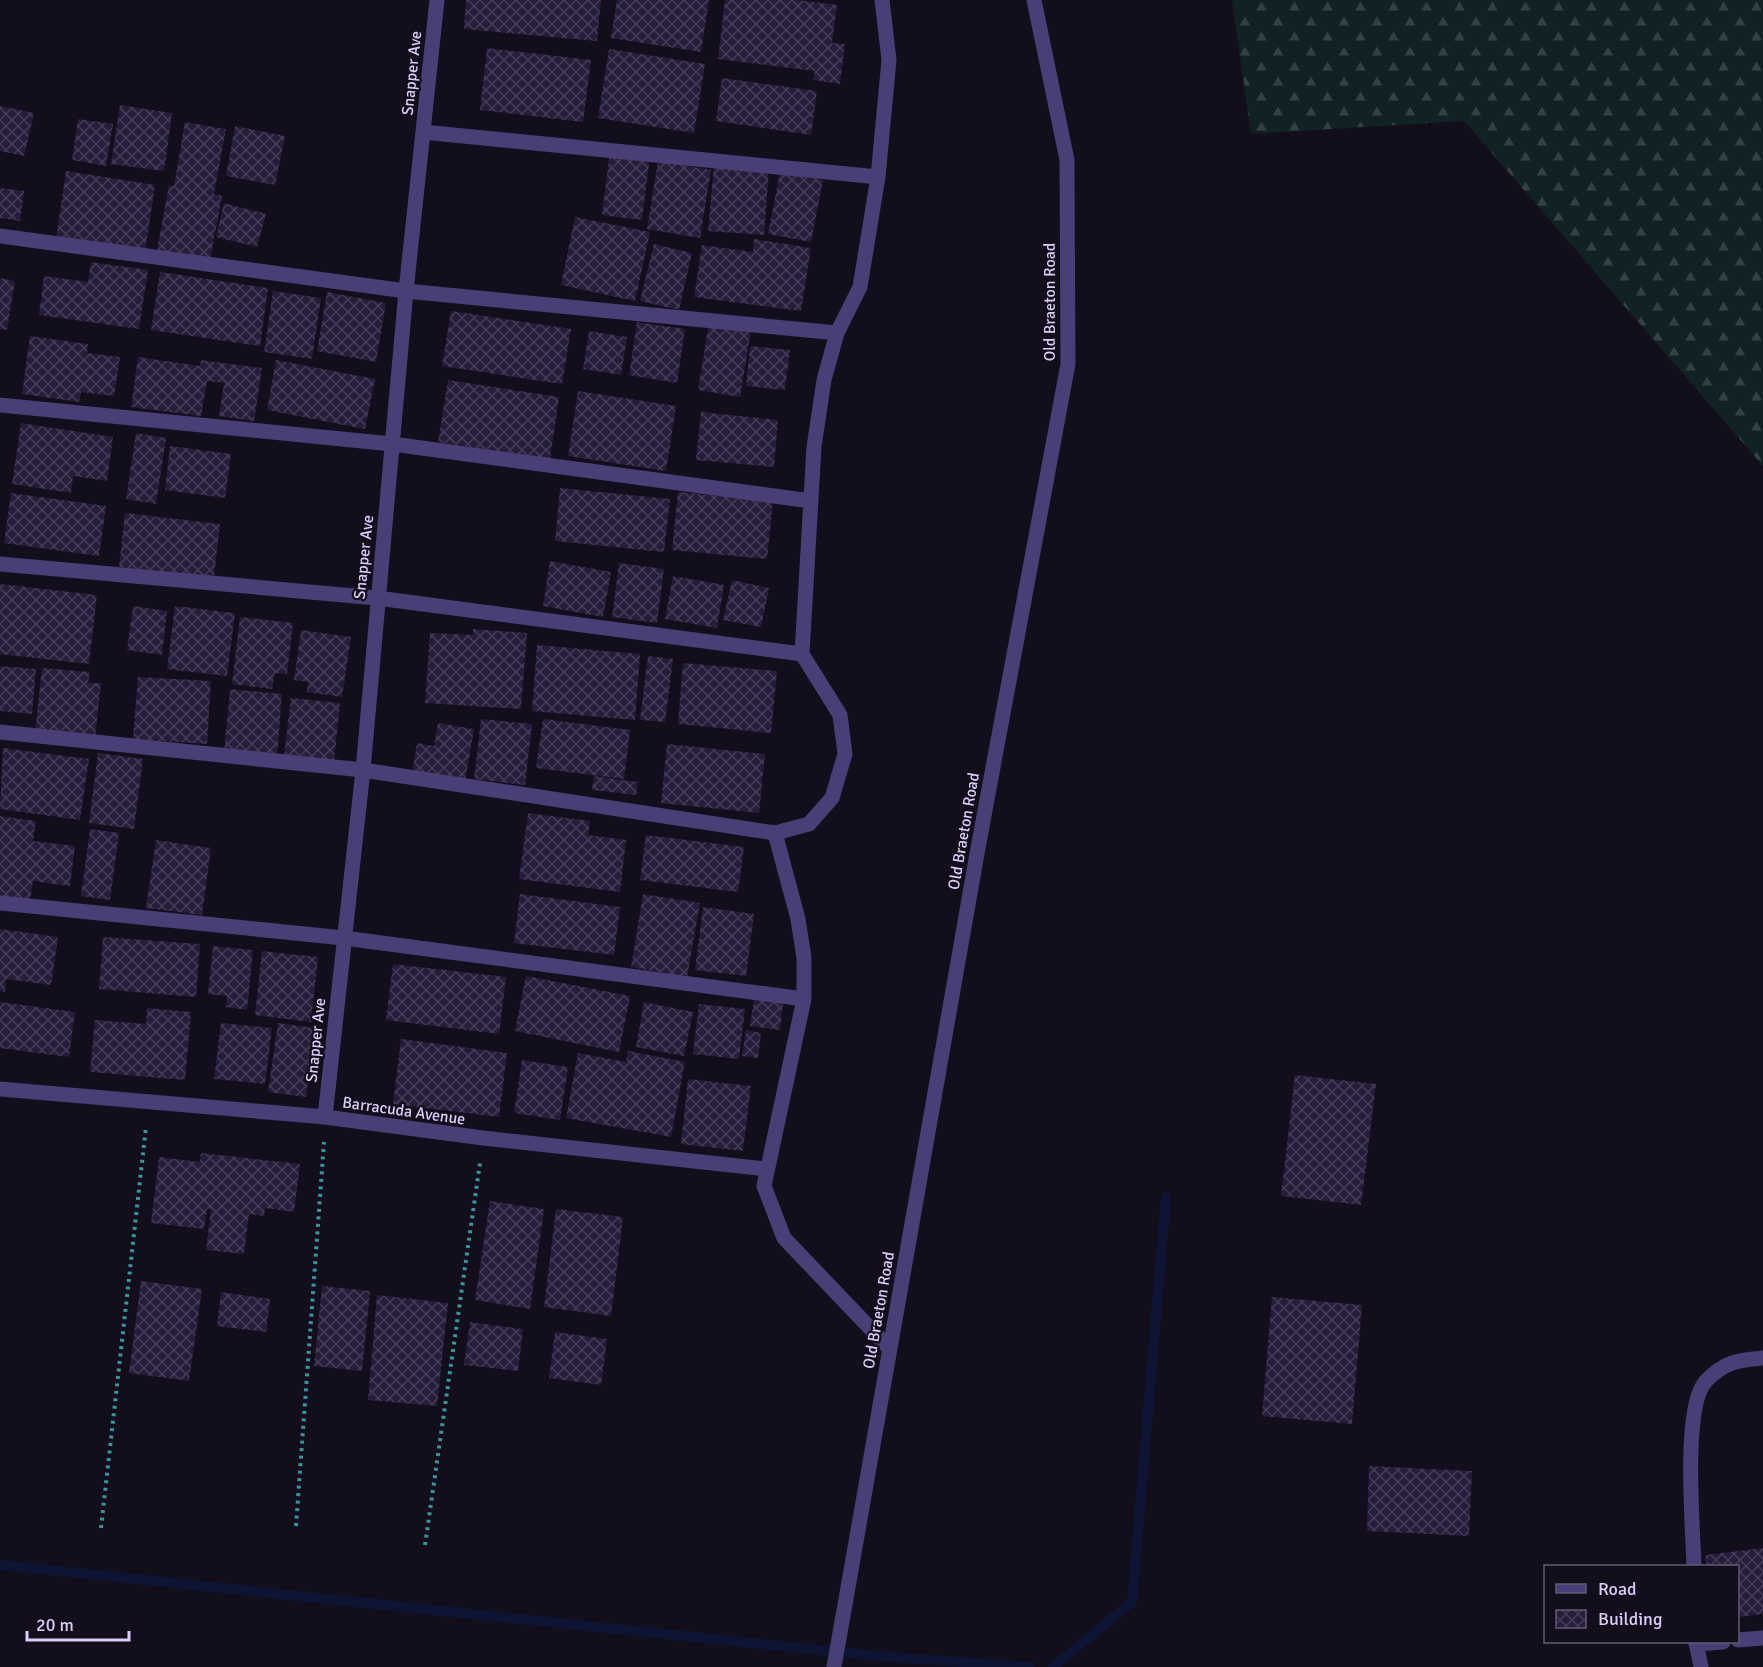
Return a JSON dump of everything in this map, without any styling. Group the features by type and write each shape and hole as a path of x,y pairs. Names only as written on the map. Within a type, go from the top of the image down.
{"street":[{"name":"Snapper Ave","path":"325,1117 363,770 406,291 437,0"},
{"path":"0,732 363,770 775,833 809,824 832,798 845,754 840,715 802,654 814,447 824,380 837,333 861,287 878,177 888,60 882,0"},
{"name":"Old Braeton Road","path":"834,1667 980,836 1068,364 1066,160 1034,0"},
{"path":"423,132 878,177"},
{"path":"0,236 406,291 837,333"},
{"path":"0,405 392,444 810,501"},
{"path":"0,564 377,598 802,654"},
{"path":"775,833 798,919 804,958 804,999 764,1186 784,1238 890,1349"},
{"path":"0,903 344,938 804,999"},
{"name":"Barracuda Avenue","path":"0,1089 325,1117 483,1138 766,1169"},
{"path":"1694,1565 1690,1427 1704,1382 1733,1360 1763,1358"},
{"path":"1739,1640 1763,1638"},
{"path":"1696,1643 1701,1667"}],"path":[{"path":"101,1528 148,1103"},
{"path":"296,1526 325,1117"},
{"path":"426,1545 483,1138"}],"green space":[{"path":"1232,0 1763,0 1763,466 1464,121 1251,134"}],"building":[{"path":"466,0 601,0 597,41 464,29"},
{"path":"617,0 709,0 701,52 611,38"},
{"path":"725,0 797,0 837,5 832,43 845,44 840,84 813,80 815,71 718,59"},
{"path":"487,48 591,60 583,122 480,110"},
{"path":"609,49 705,64 694,133 598,118"},
{"path":"722,78 817,91 811,135 716,121"},
{"path":"120,105 172,113 164,171 111,164"},
{"path":"0,106 34,113 24,156 0,151"},
{"path":"78,119 113,124 106,166 72,160"},
{"path":"185,122 226,129 214,194 222,196 210,260 157,250 169,185 174,186"},
{"path":"235,126 285,136 275,185 226,176"},
{"path":"610,151 650,156 642,220 602,215"},
{"path":"658,161 711,170 700,238 647,229"},
{"path":"714,165 769,169 764,235 708,231"},
{"path":"66,171 155,185 145,252 56,239"},
{"path":"780,172 823,180 811,242 768,234"},
{"path":"0,188 24,191 20,221 0,218"},
{"path":"224,203 266,214 257,247 216,237"},
{"path":"575,217 650,232 635,301 561,285"},
{"path":"754,239 811,248 801,311 694,297 702,245 753,252"},
{"path":"654,244 692,253 679,310 640,301"},
{"path":"91,262 148,270 139,329 39,315 44,276 88,282"},
{"path":"160,272 268,288 260,346 151,330"},
{"path":"0,278 15,281 7,330 0,329"},
{"path":"273,291 321,298 312,359 264,352"},
{"path":"327,292 386,303 376,362 317,351"},
{"path":"451,311 571,329 562,384 442,366"},
{"path":"637,322 685,329 677,383 629,375"},
{"path":"709,323 751,330 740,397 698,390"},
{"path":"589,331 627,337 621,375 583,369"},
{"path":"30,336 88,344 87,353 120,357 114,396 81,392 79,402 22,394"},
{"path":"750,346 790,350 785,390 746,386"},
{"path":"138,357 200,366 201,360 262,368 254,421 219,416 224,383 207,381 201,416 131,407"},
{"path":"276,360 375,379 365,429 267,410"},
{"path":"448,380 559,397 550,459 438,442"},
{"path":"578,391 676,406 666,471 568,456"},
{"path":"701,412 778,420 774,467 696,460"},
{"path":"21,423 113,437 107,481 73,476 71,493 12,484"},
{"path":"136,433 166,438 156,504 126,499"},
{"path":"170,446 231,454 225,498 165,490"},
{"path":"560,488 670,499 664,552 555,541"},
{"path":"678,492 773,501 767,559 672,550"},
{"path":"11,493 106,506 99,556 4,543"},
{"path":"125,513 220,524 214,577 119,567"},
{"path":"550,561 611,572 603,617 543,606"},
{"path":"619,563 664,569 657,623 612,617"},
{"path":"673,576 724,585 717,628 665,619"},
{"path":"732,580 769,588 761,627 723,620"},
{"path":"0,584 97,595 89,664 0,654"},
{"path":"133,606 167,611 162,655 127,650"},
{"path":"175,606 235,613 227,676 167,669"},
{"path":"240,617 293,623 287,674 275,673 272,689 232,684"},
{"path":"473,629 527,633 521,709 425,703 430,633 473,635"},
{"path":"301,630 351,637 342,697 307,692 308,682 294,680"},
{"path":"537,645 640,654 635,720 532,711"},
{"path":"648,656 673,659 665,722 640,720"},
{"path":"683,663 777,671 771,733 678,724"},
{"path":"0,666 36,669 32,714 0,711"},
{"path":"42,668 90,672 88,683 101,683 95,738 35,732"},
{"path":"138,677 211,681 207,744 133,739"},
{"path":"230,689 282,694 277,757 224,752"},
{"path":"291,698 340,703 334,761 284,755"},
{"path":"481,719 532,724 525,785 474,779"},
{"path":"543,719 630,730 624,779 536,768"},
{"path":"438,723 474,729 465,782 412,773 417,743 434,746"},
{"path":"667,744 765,754 759,813 661,803"},
{"path":"3,748 89,759 80,820 0,809"},
{"path":"98,753 143,759 134,829 89,823"},
{"path":"594,776 638,782 636,795 592,790"},
{"path":"528,813 590,821 588,835 626,840 620,892 519,879"},
{"path":"0,816 36,821 33,841 75,846 70,886 33,881 30,901 0,897"},
{"path":"90,829 119,833 110,900 81,896"},
{"path":"646,835 744,847 738,892 640,880"},
{"path":"156,840 211,848 202,915 146,908"},
{"path":"520,894 620,907 614,955 514,943"},
{"path":"643,894 700,903 687,977 631,967"},
{"path":"703,907 754,914 746,976 695,970"},
{"path":"0,929 58,937 51,985 6,979 5,992 0,991"},
{"path":"103,937 200,944 196,997 99,989"},
{"path":"213,946 253,950 247,1010 226,1007 227,996 208,994"},
{"path":"262,951 318,957 311,1022 255,1015"},
{"path":"393,964 506,977 499,1034 386,1020"},
{"path":"526,976 630,996 619,1052 515,1031"},
{"path":"754,999 783,1003 780,1030 750,1026"},
{"path":"0,1002 75,1012 69,1057 0,1048"},
{"path":"644,1002 693,1012 684,1056 636,1047"},
{"path":"699,1004 745,1009 739,1059 693,1054"},
{"path":"147,1008 191,1012 185,1080 90,1072 95,1020 146,1024"},
{"path":"221,1023 272,1028 265,1084 214,1079"},
{"path":"278,1023 315,1028 306,1097 268,1092"},
{"path":"746,1030 761,1033 758,1058 742,1056"},
{"path":"401,1039 507,1053 499,1117 393,1104"},
{"path":"628,1051 685,1062 671,1137 566,1118 578,1053 626,1062"},
{"path":"522,1060 568,1067 560,1120 514,1113"},
{"path":"1295,1075 1376,1084 1361,1205 1281,1196"},
{"path":"688,1079 751,1086 743,1151 681,1144"},
{"path":"201,1153 300,1164 294,1212 265,1208 264,1216 249,1214 244,1254 206,1250 211,1209 207,1209 204,1229 151,1223 159,1157 200,1162"},
{"path":"490,1201 544,1209 530,1309 475,1300"},
{"path":"556,1209 623,1217 611,1316 544,1307"},
{"path":"141,1281 202,1289 189,1381 129,1373"},
{"path":"322,1286 370,1291 362,1371 314,1366"},
{"path":"221,1292 270,1299 266,1332 217,1326"},
{"path":"377,1295 448,1303 437,1406 368,1400"},
{"path":"1272,1297 1362,1305 1352,1424 1262,1416"},
{"path":"470,1322 523,1329 518,1371 464,1365"},
{"path":"555,1332 607,1339 601,1385 549,1378"},
{"path":"1369,1466 1472,1471 1469,1536 1367,1531"},
{"path":"1763,1548 1763,1614 1739,1617 1739,1565 1707,1565 1705,1555"}],"waterway":[{"path":"1053,1667 1132,1602 1166,1197"},
{"path":"0,1565 877,1656 1029,1667"}]}
